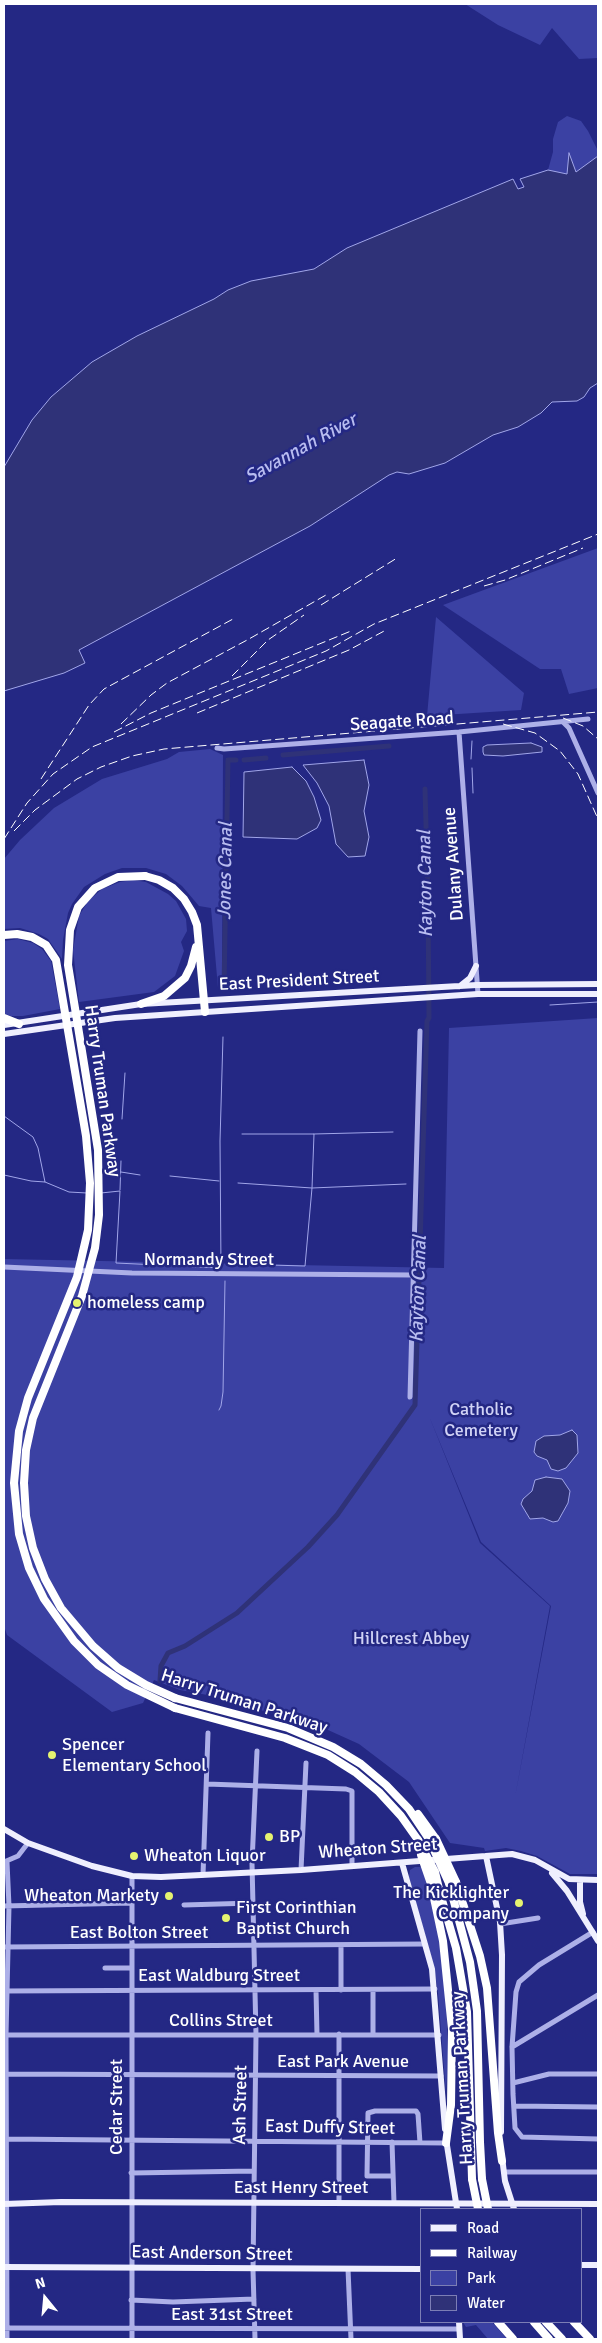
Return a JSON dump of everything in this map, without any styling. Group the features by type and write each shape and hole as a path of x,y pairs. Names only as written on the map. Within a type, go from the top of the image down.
{"highway":[{"name":"Harry Truman Parkway","path":"197,925 188,905 178,893 159,880 145,876 118,877 95,888 78,907 70,930 68,965 98,1150 100,1215 92,1264 82,1296 33,1418 26,1450 24,1491 29,1532 39,1564 53,1594 71,1621 93,1646 118,1668 146,1685 175,1698 303,1734 333,1747 374,1774 412,1805 433,1839 453,1883 468,1954 477,2011 482,2179 488,2208"},
{"path":"197,925 205,1012"},
{"path":"141,1004 164,996 184,978 192,966 195,954 197,925"},
{"name":"Harry Truman Parkway","path":"4,935 16,934 32,937 46,945 56,960 84,1127 90,1183 88,1230 77,1277 28,1398 19,1431 14,1483 19,1534 29,1568 44,1599 74,1641 98,1665 120,1681 142,1694 175,1708 285,1738 314,1748 342,1763 368,1781 401,1816 435,1872 456,1948 466,2004 472,2179 478,2208"},
{"path":"4,1018 19,1024"},
{"path":"416,1840 431,1884 443,1941 452,2029 451,2105 446,2143"},
{"path":"453,1883 480,1956 487,1988 497,2124 502,2161"},
{"path":"499,2323 513,2339"},
{"path":"535,2323 549,2339"},
{"path":"547,2323 562,2339"},
{"path":"575,2323 590,2339"}],"main road":[{"path":"460,986 470,978 476,966"},
{"name":"East President Street","path":"4,1025 141,1004 204,1002 478,985 598,984"},
{"path":"546,994 576,992 582,989 584,985"},
{"name":"East President Street","path":"4,1034 115,1018 429,996 598,994"},
{"name":"Wheaton Street","path":"4,1829 28,1843 92,1866 132,1876 203,1875 301,1870 512,1854 535,1860 549,1870"},
{"path":"486,1856 500,1924 503,1996 502,2161 513,2206"},
{"path":"402,1863 425,1944 435,1989 446,2143 456,2206"},
{"path":"549,1870 561,1876 580,1881 598,1880"},
{"path":"549,1870 574,1901 598,1941"},
{"path":"574,1901 580,1881"},
{"path":"580,1881 580,1902 584,1916"},
{"name":"East Henry Street","path":"5,2204 61,2202 394,2203 456,2206 598,2204"},
{"path":"582,2265 598,2265"},
{"name":"East Anderson Street","path":"5,2267 253,2270 420,2269"},
{"path":"459,2323 460,2339"}],"street":[{"name":"Seagate Road","path":"217,748 460,732 588,719"},
{"path":"563,722 568,728 598,793"},
{"name":"Dulany Avenue","path":"460,732 478,994"},
{"path":"410,1397 420,1031"},
{"name":"Normandy Street","path":"4,1268 132,1273 413,1276"},
{"path":"203,1875 208,1733"},
{"name":"Ash Street","path":"255,2339 253,2204 256,1990 253,1872 254,1786 257,1751"},
{"path":"301,1870 306,1763"},
{"path":"207,1784 304,1787 352,1791 352,1866"},
{"path":"7,2339 5,2328 6,1906 4,1861 18,1856 28,1843"},
{"name":"Cedar Street","path":"132,1876 130,2268 132,2339"},
{"path":"6,1906 131,1903"},
{"path":"184,1905 253,1903"},
{"path":"500,1924 538,1918"},
{"path":"593,1932 539,1965 519,1982 516,1992 512,2047 515,2128 524,2138 598,2139"},
{"name":"East Bolton Street","path":"6,1947 425,1944"},
{"path":"341,1990 342,1945"},
{"path":"105,1968 131,1968"},
{"name":"East Waldburg Street","path":"6,1991 435,1989"},
{"path":"316,1990 317,2035"},
{"path":"373,1990 373,2035"},
{"path":"512,2047 598,1995"},
{"path":"339,2034 339,2203"},
{"name":"Collins Street","path":"5,2035 439,2035"},
{"name":"East Park Avenue","path":"6,2074 441,2076"},
{"path":"513,2084 549,2074 598,2074"},
{"path":"515,2106 598,2108"},
{"path":"393,2176 367,2176 366,2142 368,2113 375,2111 416,2111 420,2142"},
{"name":"East Duffy Street","path":"6,2139 446,2143"},
{"path":"392,2142 394,2203"},
{"path":"131,2173 254,2171"},
{"path":"504,2172 598,2172"},
{"path":"348,2269 351,2339"},
{"path":"131,2300 173,2302 254,2299"},
{"name":"East 31st Street","path":"5,2328 459,2329"}],"green space":[{"path":"465,4 598,4 598,58 579,59 552,28 540,45 498,25"},
{"path":"567,116 581,121 588,131 598,151 598,165 593,171 523,186 521,180 548,170 558,122"},
{"path":"598,548 598,688 569,694 561,669 540,669 443,605"},
{"path":"436,617 524,693 521,710 427,716"},
{"path":"210,749 223,755 222,987 218,988 211,908 199,906 182,886 166,874 146,868 122,868 105,874 84,887 68,913 62,959 48,939 39,934 20,928 4,929 4,859 20,840 54,808 102,779 167,759 179,752"},
{"path":"133,880 146,882 168,894 176,901 186,919 187,931 181,942 184,951 175,976 154,992 79,1002 73,950 79,916 88,901 102,889 120,882"},
{"path":"18,939 33,943 42,949 51,961 60,1009 23,1016 4,1014 4,941"},
{"path":"598,1018 598,1874 570,1874 537,1856 521,1851 506,1848 485,1851 484,1848 450,1843 409,1782 359,1744 328,1730 213,1696 180,1690 154,1680 143,1703 112,1712 7,1635 4,1626 4,1259 444,1268 449,1028","holes":["429,1416 481,1542 551,1606 515,1797 550,1606 480,1543"]},
{"path":"415,1867 422,1867 427,1884 438,1934 446,1988 448,2055 446,2094 438,1993 434,1967 409,1877 410,1870"},
{"path":"464,2323 493,2323 507,2339 488,2339 476,2325 466,2327"}],"water":[{"name":"Savannah River","path":"569,153 576,172 598,156 598,383 590,388 584,397 577,401 552,402 541,413 518,427 493,435 445,463 409,474 397,472 389,475 310,526 79,650 85,663 64,673 4,691 4,467 32,420 51,397 92,362 137,336 214,299 228,290 251,281 314,269 347,248 513,179 518,189 524,187 520,179 548,170 567,174"},
{"path":"531,743 542,747 542,752 503,756 484,755 483,752 483,747 487,745"},
{"path":"364,760 369,785 364,811 369,837 365,856 348,857 336,844 329,806 317,783 303,765"},
{"path":"292,767 306,781 314,797 321,820 317,828 297,839 243,837 244,772"},
{"path":"572,1430 577,1435 578,1453 566,1468 558,1471 551,1469 547,1460 537,1456 534,1452 536,1441 544,1436 560,1435"},
{"path":"546,1477 562,1479 570,1491 568,1503 558,1521 553,1522 543,1518 530,1519 521,1504 523,1499 532,1491 535,1480"}],"waterway":[{"path":"471,759 472,741"},
{"name":"Jones Canal","path":"283,755 389,746"},
{"name":"Jones Canal","path":"244,760 266,758"},
{"name":"Jones Canal","path":"224,990 228,760 236,760"},
{"path":"472,768 473,793"},
{"name":"Kayton Canal","path":"160,1681 161,1666 168,1653 185,1646 237,1613 308,1547 337,1515 415,1405 427,1021 429,1018 425,789"},
{"path":"550,1005 598,1002"},
{"path":"101,1193 120,1191 116,1263 221,1268 220,1141 223,1037"},
{"path":"122,1119 125,1073"},
{"path":"4,1116 33,1137 38,1148 45,1182 4,1175"},
{"path":"314,1134 393,1132"},
{"path":"242,1134 314,1134 312,1188 406,1184"},
{"path":"120,1190 121,1161"},
{"path":"121,1172 140,1175"},
{"path":"170,1176 219,1181"},
{"path":"45,1182 69,1192 87,1193"},
{"path":"235,1264 305,1266 312,1188 238,1183"},
{"path":"219,1410 223,1392 225,1281"}],"railway":[{"path":"4,839 27,803 53,774 92,747 326,651 374,624 598,534"},
{"path":"484,586 505,580 583,548"},
{"path":"321,605 397,558"},
{"path":"121,724 151,695 167,683 326,595"},
{"path":"232,676 268,640 304,615"},
{"path":"41,779 89,705 104,689 233,619"},
{"path":"197,713 349,650 386,630"},
{"path":"114,732 151,713 351,631"},
{"path":"14,831 35,810 77,779 101,767 132,756 164,749 598,712"},
{"path":"563,718 583,726 598,739"},
{"path":"503,724 535,733 560,751 578,774 598,819"}],"place":[{"name":"homeless camp","path":"77,1303"},
{"name":"Spencer Elementary School","path":"52,1755"},
{"name":"BP","path":"269,1837"},
{"name":"Wheaton Liquor","path":"134,1856"},
{"name":"Wheaton Markety","path":"169,1896"},
{"name":"The Kicklighter Company","path":"519,1903"},
{"name":"First Corinthian Baptist Church","path":"226,1918"}],"park label":[{"name":"Catholic Cemetery","path":"481,1420"},
{"name":"Hillcrest Abbey","path":"411,1639"}]}
